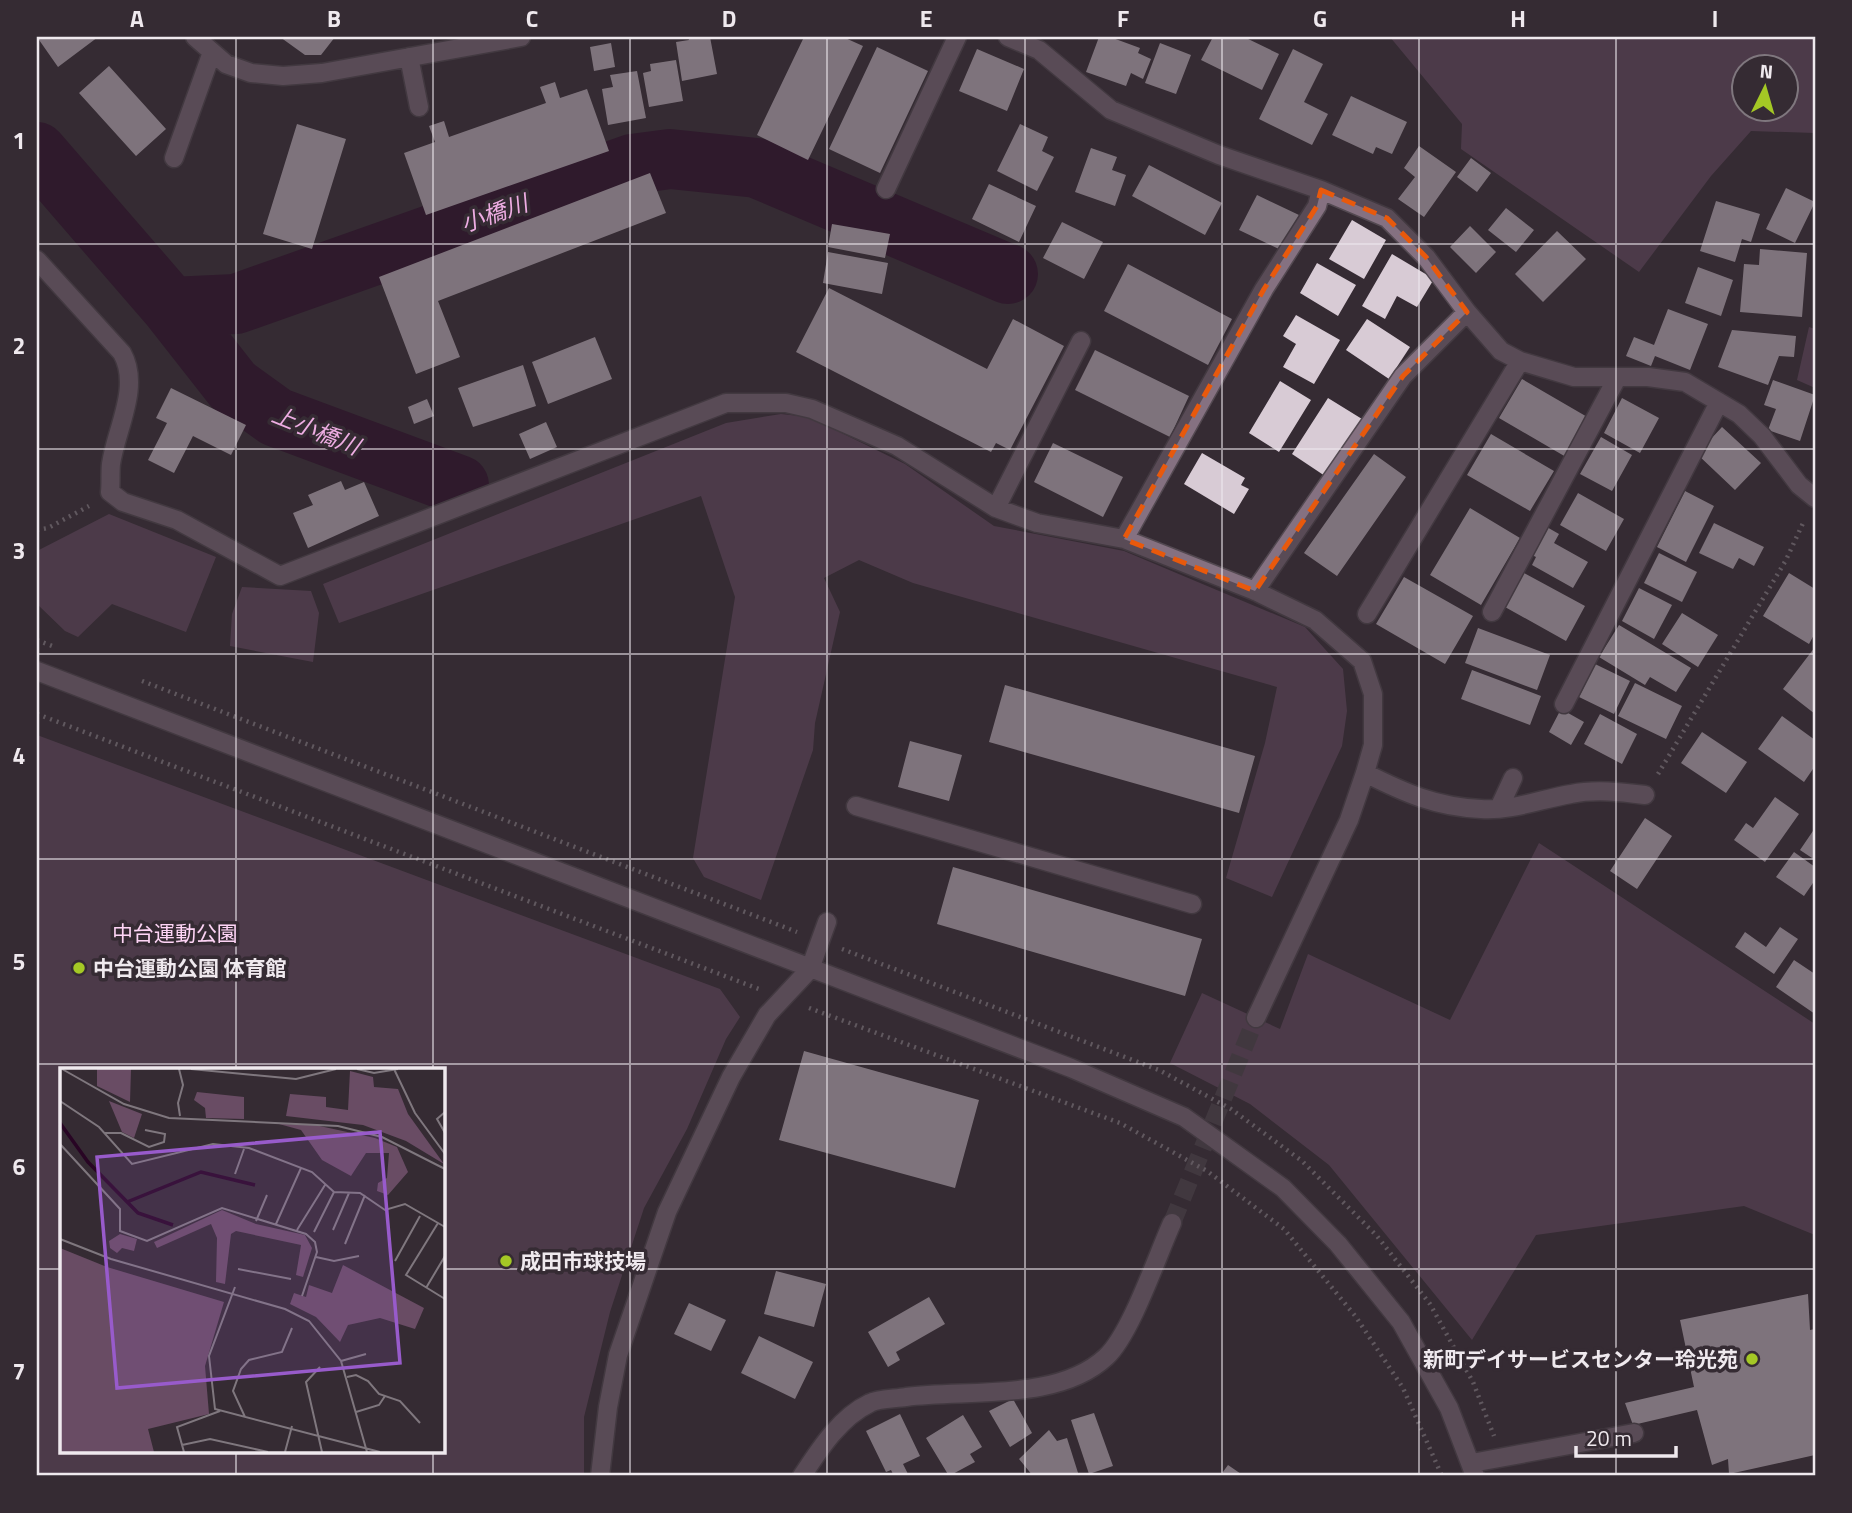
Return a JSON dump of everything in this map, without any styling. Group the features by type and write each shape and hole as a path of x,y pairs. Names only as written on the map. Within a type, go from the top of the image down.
{"street":[{"path":"195,37 226,64 251,73 283,76 322,73 522,37"},
{"path":"886,189 957,37"},
{"path":"1008,37 1040,50 1111,110 1219,155 1321,190 1387,218 1426,257 1467,312 1502,351 1520,361 1574,377 1648,377 1685,382 1739,414 1762,436 1799,485 1815,498"},
{"path":"174,158 212,52"},
{"path":"409,57 419,107"},
{"path":"1124,539 1264,289 1317,206 1321,190"},
{"path":"37,260 122,353 128,363 126,405 111,463 110,492 123,502 177,520 280,576 726,403 786,404 812,409 897,446 996,508 1037,523 1124,539 1255,591 1315,620 1362,660 1373,694 1373,745 1349,820 1256,1018"},
{"path":"1255,591 1403,376 1467,312"},
{"path":"996,508 1081,341"},
{"path":"1367,614 1520,361"},
{"path":"1492,612 1617,378"},
{"path":"1564,705 1719,402"},
{"path":"37,671 1137,1095 1184,1117 1283,1188 1338,1244 1401,1322 1449,1408 1473,1469 1634,1433"},
{"path":"1365,773 1417,799 1483,810 1572,793 1615,791 1645,795"},
{"path":"1499,808 1513,778"},
{"path":"856,806 1192,904"},
{"path":"600,1476 608,1406 618,1355 667,1212 731,1077 767,1015 810,969 827,922"},
{"path":"802,1476 841,1424 870,1402 918,1396 1020,1390 1090,1370 1109,1355 1125,1329 1172,1223"}],"path":[{"path":"37,530 83,511 110,492"},
{"path":"1645,795 1786,560 1815,498"}],"highlighted area":[{"path":"1321,190 1387,218 1426,257 1467,312 1403,376 1255,591 1124,539 1264,289 1317,206"}],"green space":[{"path":"1390,37 1815,37 1815,133 1751,131 1711,176 1639,272 1461,149 1462,124"},
{"path":"1809,327 1815,329 1815,388 1797,380"},
{"path":"781,414 809,417 905,464 994,526 1124,551 1305,627 1343,669 1347,711 1342,746 1272,897 1226,878 1265,743 1277,687 913,583 859,560 824,578 840,612 815,723 813,750 761,900 704,877 693,858 735,597 701,496 339,623 323,584 726,423"},
{"path":"109,514 216,557 186,632 112,604 78,637 65,631 37,604 37,551"},
{"path":"242,587 311,591 319,613 313,662 230,646 232,614"},
{"name":"中台運動公園","path":"37,735 720,989 740,1017 726,1039 687,1129 644,1208 610,1312 584,1417 584,1476 37,1476"},
{"path":"1539,843 1815,1024 1815,1235 1744,1206 1536,1235 1472,1340 1329,1165 1250,1104 1170,1063 1202,993 1280,1029 1308,954 1450,1020"}],"building":[{"path":"37,37 98,37 58,67"},
{"path":"280,37 335,37 321,55 305,55"},
{"path":"688,37 710,37 717,74 682,81 676,42 689,40"},
{"path":"804,37 843,37 863,46 808,160 757,135"},
{"path":"1099,37 1110,37 1140,48 1138,53 1151,59 1143,79 1131,73 1126,86 1086,72"},
{"path":"1213,37 1244,37 1279,54 1262,90 1201,60"},
{"path":"611,43 615,67 594,71 590,47"},
{"path":"1160,43 1191,55 1176,94 1145,83"},
{"path":"877,47 928,71 880,173 829,149"},
{"path":"977,49 1024,69 1007,111 959,91"},
{"path":"1293,49 1323,64 1304,102 1328,114 1312,145 1259,119"},
{"path":"676,60 683,101 649,107 643,73 651,71 650,64"},
{"path":"109,66 166,129 136,156 79,93"},
{"path":"637,71 646,118 608,125 602,89 613,87 610,75"},
{"path":"555,82 560,98 587,89 609,151 426,215 404,153 435,142 429,126 444,121 449,137 546,103 540,87"},
{"path":"1351,96 1407,122 1392,154 1376,147 1373,154 1332,135"},
{"path":"297,124 346,139 312,249 263,234"},
{"path":"1020,124 1048,137 1042,151 1054,157 1037,191 997,171"},
{"path":"1419,146 1456,172 1424,217 1398,199 1415,177 1404,168"},
{"path":"1091,148 1117,157 1112,170 1126,175 1115,206 1075,192"},
{"path":"1471,158 1491,173 1477,192 1457,177"},
{"path":"1149,165 1222,203 1205,235 1132,196"},
{"path":"650,173 666,213 438,301 460,357 416,374 379,277"},
{"path":"989,184 1036,206 1019,242 972,219"},
{"path":"1786,188 1815,202 1795,243 1766,229"},
{"path":"1257,195 1299,215 1281,250 1239,230"},
{"path":"1716,201 1760,214 1751,242 1742,239 1735,262 1700,251"},
{"path":"1506,208 1534,230 1516,252 1488,230"},
{"path":"1352,220 1386,240 1364,279 1329,259"},
{"path":"1062,222 1103,242 1084,279 1043,258"},
{"path":"832,224 890,234 885,258 828,247"},
{"path":"1470,226 1496,252 1476,273 1450,247"},
{"path":"1557,231 1586,259 1543,302 1515,274"},
{"path":"1760,249 1807,253 1802,317 1740,312 1744,264 1759,265"},
{"path":"828,252 888,263 882,294 823,283"},
{"path":"1392,254 1434,279 1417,307 1397,296 1385,319 1362,306"},
{"path":"1317,263 1356,285 1338,316 1300,293"},
{"path":"1128,264 1232,319 1208,365 1104,311"},
{"path":"1698,267 1733,280 1721,316 1685,303"},
{"path":"829,288 987,369 1013,319 1064,346 1010,450 996,443 991,452 796,352"},
{"path":"1668,309 1708,324 1690,370 1655,356 1651,366 1626,356 1634,337 1654,345"},
{"path":"1296,315 1340,340 1314,384 1283,367 1296,344 1283,336"},
{"path":"1367,319 1410,347 1389,379 1346,350"},
{"path":"1732,330 1796,336 1794,357 1779,356 1768,385 1718,367"},
{"path":"595,337 612,379 548,404 532,362"},
{"path":"1095,350 1189,396 1170,437 1075,390"},
{"path":"523,365 536,406 473,427 458,388"},
{"path":"1522,379 1589,418 1566,457 1499,418"},
{"path":"1773,380 1815,395 1800,441 1768,430 1776,409 1764,405"},
{"path":"1280,381 1311,400 1279,452 1249,433"},
{"path":"171,388 246,425 231,455 193,436 174,473 148,460 167,423 156,418"},
{"path":"1328,398 1362,419 1325,476 1292,454"},
{"path":"1622,398 1659,418 1640,453 1604,433"},
{"path":"427,399 434,416 414,424 408,407"},
{"path":"546,422 557,447 530,459 519,434"},
{"path":"1722,427 1761,463 1735,490 1697,454"},
{"path":"1491,434 1554,471 1530,511 1467,475"},
{"path":"1601,437 1632,455 1612,491 1580,474"},
{"path":"1053,443 1123,477 1103,517 1034,482"},
{"path":"1202,453 1245,478 1241,485 1249,489 1234,514 1184,484"},
{"path":"1374,454 1406,477 1337,576 1304,553"},
{"path":"341,481 345,490 364,482 379,516 308,548 293,513 313,505 308,495"},
{"path":"1685,491 1714,506 1686,562 1657,547"},
{"path":"1578,493 1624,519 1606,551 1560,525"},
{"path":"1470,508 1520,538 1481,605 1430,575"},
{"path":"1714,523 1764,547 1754,566 1739,558 1733,569 1699,553"},
{"path":"1545,526 1559,534 1554,543 1588,562 1573,588 1532,565 1536,557 1530,554"},
{"path":"1659,553 1697,572 1682,602 1644,583"},
{"path":"1524,573 1585,606 1566,641 1505,607"},
{"path":"1789,573 1815,589 1815,633 1809,644 1763,616"},
{"path":"1404,577 1473,616 1445,664 1376,624"},
{"path":"1639,588 1672,605 1654,639 1622,621"},
{"path":"1682,613 1718,635 1698,667 1662,644"},
{"path":"1619,625 1691,668 1676,692 1650,677 1645,685 1599,657"},
{"path":"1478,628 1550,655 1537,690 1465,663"},
{"path":"1815,647 1815,714 1783,689"},
{"path":"1595,664 1630,681 1614,714 1579,697"},
{"path":"1472,670 1541,696 1530,725 1461,699"},
{"path":"1635,683 1682,706 1666,739 1618,716"},
{"path":"1005,685 1255,756 1239,813 989,742"},
{"path":"1561,709 1584,722 1571,745 1549,732"},
{"path":"1600,714 1637,734 1622,764 1584,744"},
{"path":"1782,716 1815,740 1815,766 1804,782 1758,749"},
{"path":"1702,732 1747,762 1726,793 1681,763"},
{"path":"910,741 962,755 949,801 898,787"},
{"path":"1775,797 1799,814 1765,862 1734,840 1746,823 1753,828"},
{"path":"1645,818 1672,836 1637,889 1610,871"},
{"path":"1815,828 1815,860 1800,850"},
{"path":"1794,852 1815,867 1815,880 1804,896 1776,877"},
{"path":"953,867 1202,939 1185,996 937,924"},
{"path":"1780,927 1798,939 1774,974 1735,947 1745,932 1766,947"},
{"path":"1794,960 1815,974 1815,1014 1776,987"},
{"path":"804,1051 979,1100 955,1188 779,1140"},
{"path":"776,1271 826,1284 814,1327 764,1314"},
{"name":"新町デイサービスセンター玲光苑","path":"1808,1294 1810,1330 1815,1329 1815,1455 1729,1474 1728,1459 1712,1465 1697,1410 1633,1425 1625,1403 1694,1387 1680,1320"},
{"path":"929,1297 945,1324 896,1352 900,1360 888,1367 868,1332"},
{"path":"689,1303 726,1320 711,1351 674,1334"},
{"path":"759,1336 813,1362 795,1399 741,1373"},
{"path":"1013,1399 1032,1433 1010,1447 989,1411"},
{"path":"1094,1413 1113,1466 1089,1474 1071,1420"},
{"path":"900,1414 920,1456 903,1464 909,1476 894,1476 891,1470 886,1472 866,1431"},
{"path":"963,1415 982,1447 970,1454 975,1462 949,1476 926,1438"},
{"path":"1049,1430 1057,1441 1067,1438 1079,1476 1033,1476 1019,1459"},
{"path":"1228,1465 1244,1476 1220,1476"}],"waterway":[{"name":"上小橋川","path":"37,152 171,307 233,386 276,417 459,485"},
{"name":"小橋川","path":"171,307 236,304 632,164 670,159 757,168 1008,274"}],"tunnel":[{"path":"1172,1223 1256,1018"}],"place":[{"name":"中台運動公園 体育館","path":"79,968"},
{"name":"成田市球技場","path":"506,1261"},
{"name":"新町デイサービスセンター玲光苑","path":"1752,1359"}]}
